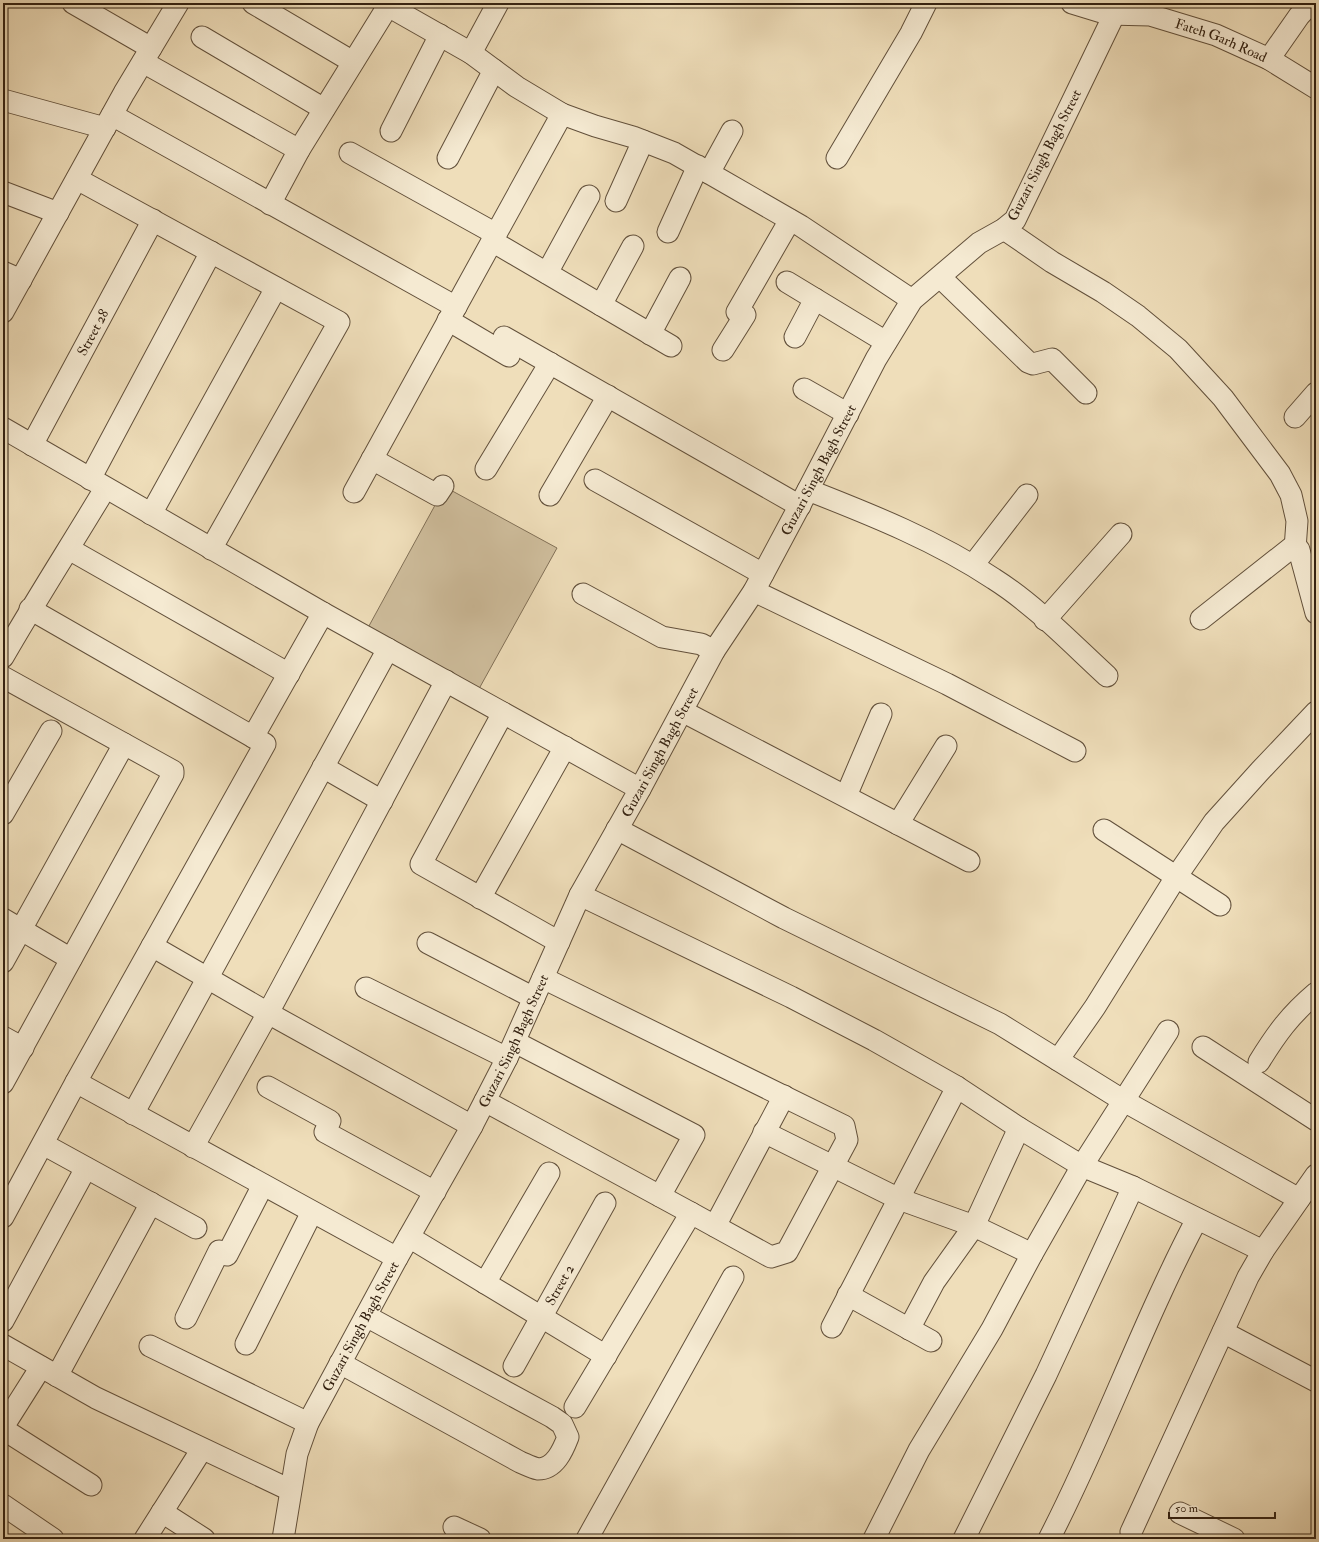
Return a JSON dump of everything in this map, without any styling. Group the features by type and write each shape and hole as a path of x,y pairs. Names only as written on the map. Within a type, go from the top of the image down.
{"street":[{"path":"73,3 147,55 299,150"},
{"path":"253,3 353,62"},
{"path":"471,53 498,3"},
{"path":"837,158 911,33 926,3"},
{"name":"Fateh Garh Road","path":"1072,3 1099,12 1150,15 1216,35 1269,60 1316,88"},
{"path":"1269,60 1299,16 1311,3"},
{"path":"270,204 299,150 353,62 385,4 471,53 517,87 562,114 674,153 703,169 790,220 912,300"},
{"path":"3,312 12,276 58,213 147,55 173,5"},
{"name":"Guzari Singh Bagh Street","path":"283,1539 297,1454 308,1423 397,1258 485,1101 511,1050 580,895 640,789 714,651 758,583 886,342 912,300 979,244 1004,230 1015,220 1114,14"},
{"path":"391,131 440,35"},
{"path":"202,37 324,109"},
{"path":"448,158 494,70"},
{"path":"3,100 109,122 270,204 507,347 550,363 608,396 804,498 872,515 973,566 995,579 1021,599 1106,676"},
{"path":"354,492 562,114"},
{"path":"668,232 703,169 732,131"},
{"path":"616,201 643,141"},
{"path":"350,153 494,237 547,273 671,346"},
{"path":"77,179 339,322 211,549"},
{"path":"3,192 58,213"},
{"path":"547,273 589,196"},
{"name":"Street 28","path":"32,445 153,220"},
{"path":"723,350 744,315 737,312 790,220"},
{"path":"1004,230 1052,262 1103,292 1138,316 1178,349 1218,393 1280,474 1291,495 1297,521 1295,549"},
{"path":"602,305 633,246"},
{"path":"90,479 211,252"},
{"path":"940,277 1028,362 1033,364 1052,359 1086,393"},
{"path":"650,334 680,278"},
{"path":"787,282 886,342"},
{"path":"151,514 276,288"},
{"path":"794,337 815,299"},
{"path":"486,469 550,363"},
{"path":"804,389 848,414"},
{"path":"1295,417 1316,393"},
{"path":"550,495 608,396"},
{"path":"3,428 323,613 640,789"},
{"path":"372,459 437,495 443,486"},
{"path":"595,480 758,583 1075,751"},
{"path":"973,566 1027,495"},
{"path":"3,657 30,609 69,549 100,497"},
{"path":"1045,620 1121,534"},
{"path":"1201,619 1291,548 1299,550 1316,613"},
{"path":"69,549 289,674"},
{"path":"583,594 662,637 701,644 714,651"},
{"path":"3,1217 76,1082 265,744 30,609"},
{"path":"253,737 323,613"},
{"path":"133,1114 388,649"},
{"path":"3,677 172,769 173,774 3,1084"},
{"path":"193,1147 268,1013 446,681"},
{"path":"682,711 969,861"},
{"path":"1058,1060 1095,1007 1176,877 1214,822 1316,712"},
{"path":"504,713 421,864 559,942"},
{"path":"846,796 881,714"},
{"path":"3,814 51,731"},
{"path":"3,962 124,744"},
{"path":"898,824 946,746"},
{"path":"480,898 565,748"},
{"path":"323,767 382,801"},
{"path":"617,829 784,918 1000,1024 1124,1101 1299,1199"},
{"path":"1104,830 1220,905"},
{"path":"580,895 798,1000 874,1040 957,1087 1018,1128 1082,1166 1133,1186 1263,1252"},
{"path":"3,919 71,959"},
{"path":"428,943 534,998"},
{"path":"152,946 268,1013 472,1126"},
{"path":"485,1101 771,1257 786,1252 847,1140 844,1126 543,978"},
{"path":"366,988 511,1050 694,1135 660,1196"},
{"path":"1259,1062 1278,1031 1299,1007 1316,993"},
{"path":"874,1539 919,1450 992,1329 1032,1254 1082,1166 1168,1030"},
{"path":"3,1037 23,1048"},
{"path":"1203,1047 1316,1120"},
{"path":"76,1082 397,1258"},
{"path":"268,1087 330,1121 325,1132 435,1192"},
{"path":"832,1327 957,1087"},
{"path":"715,1226 784,1096"},
{"path":"909,1329 934,1282 974,1226 1018,1128"},
{"path":"764,1132 898,1199 974,1226 1032,1254"},
{"path":"43,1144 196,1228"},
{"path":"3,1321 86,1168"},
{"path":"485,1283 548,1173"},
{"path":"1131,1532 1248,1277 1263,1252 1316,1175"},
{"path":"186,1318 218,1251 227,1256 263,1185"},
{"path":"964,1539 1046,1375 1133,1186"},
{"path":"91,1485 3,1428 49,1371 151,1203"},
{"name":"Street 2","path":"514,1366 605,1203"},
{"path":"246,1344 312,1212"},
{"path":"575,1407 691,1213"},
{"path":"1048,1539 1069,1500 1154,1307 1178,1255 1197,1219"},
{"path":"409,1237 606,1356"},
{"path":"587,1539 734,1277"},
{"path":"848,1295 931,1341"},
{"path":"340,1363 513,1458 537,1469 547,1467 556,1460 562,1451 568,1437 562,1424 552,1417 366,1316"},
{"path":"1223,1332 1316,1381"},
{"path":"3,1345 96,1398 290,1490"},
{"path":"150,1346 308,1423"},
{"path":"145,1539 202,1448"},
{"path":"3,1505 53,1539"},
{"path":"162,1512 204,1539"},
{"path":"1180,1513 1234,1539"},
{"path":"454,1527 480,1539"}],"shaded area":[{"path":"445,487 557,548 475,696 364,635"}]}
